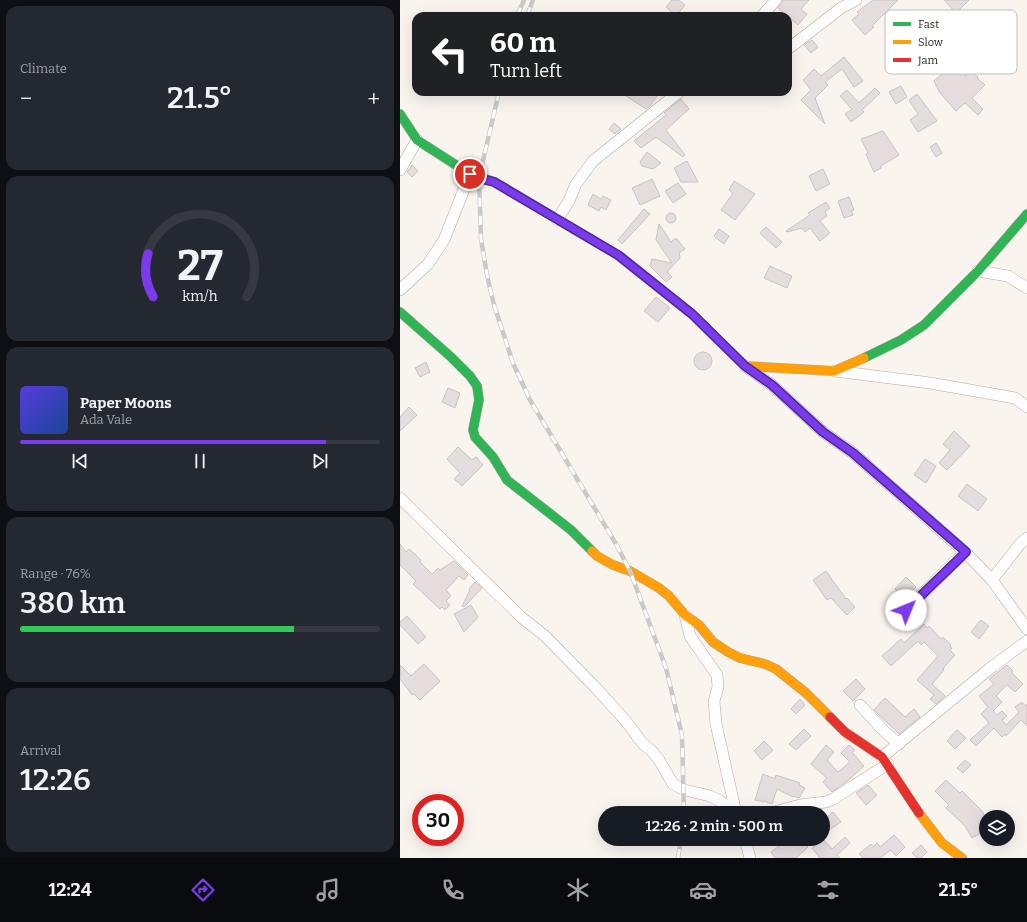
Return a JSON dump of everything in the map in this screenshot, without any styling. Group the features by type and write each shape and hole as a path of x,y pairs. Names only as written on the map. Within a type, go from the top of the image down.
{"street":[{"path":"766,12 776,0"},
{"path":"792,46 841,8 856,0"},
{"path":"557,220 569,200 576,184 593,162 675,96"},
{"path":"400,114 417,140 470,174 478,178 494,182 618,255 692,314 745,366 772,385 823,432 853,453 966,552 992,580 1027,629"},
{"path":"400,170 417,140"},
{"path":"400,290 428,264 444,240 470,174"},
{"path":"834,371 876,353 901,340 924,325 978,271 1027,214"},
{"path":"978,271 1008,276 1027,288"},
{"path":"400,312 451,357 470,376 477,386 479,400 473,430 475,437 492,457 506,480 571,530 597,556 630,571 659,588 669,596 685,615 699,625 713,642 740,658 765,664 787,677 806,693 845,732 885,760 910,800 942,843 962,858"},
{"path":"745,366 834,371 930,383 1015,398 1027,407"},
{"path":"400,498 521,617 545,636 595,687 643,744 659,760 673,784 685,790 710,796 725,806"},
{"path":"992,580 1020,544 1027,538"},
{"path":"906,610 966,552"},
{"path":"685,615 690,636 717,675 718,687 714,701 716,724 734,806"},
{"path":"796,806 826,802 834,799 885,760 899,744 993,666 1027,641"},
{"path":"860,705 884,731 899,744"},
{"path":"747,846 750,858"}],"building":[{"path":"672,0 679,0 685,5 679,12 672,12 666,7"},
{"path":"783,0 809,0 801,9 807,14 798,25 792,20 792,12 783,12 778,8"},
{"path":"873,0 898,0 888,10 885,10 885,13 872,26 874,27 865,35 852,20 859,14 857,12"},
{"path":"944,0 969,0 959,10 953,10"},
{"path":"812,40 818,47 811,53 804,45"},
{"path":"844,57 863,81 854,87 842,69 825,82 828,85 815,98 825,124 801,100 811,90 803,80 814,69 821,76"},
{"path":"942,74 964,74 966,76 967,74 975,74 985,85 972,98 983,109 978,115 965,103 956,111 940,93 934,81"},
{"path":"901,86 907,97 896,104 889,92"},
{"path":"875,88 880,93 862,110 864,112 851,122 845,114 852,109 840,96 847,90 859,103"},
{"path":"917,94 937,121 918,132 910,120 918,114 909,100"},
{"path":"626,96 657,96 646,109"},
{"path":"681,99 689,109 666,130 685,155 683,157 656,137 641,148 634,141 666,115 664,113"},
{"path":"614,123 621,129 615,134 609,129"},
{"path":"883,131 899,155 874,172 866,154 868,153 861,139"},
{"path":"936,143 942,153 936,157 930,147"},
{"path":"647,152 661,163 653,169 642,166 640,162"},
{"path":"687,161 698,182 681,182 674,168"},
{"path":"412,165 418,171 412,177 407,172"},
{"path":"823,169 830,184 816,191 809,176"},
{"path":"652,179 660,196 640,205 632,188"},
{"path":"734,181 755,194 735,220 721,210 733,193 729,190"},
{"path":"678,183 686,194 673,203 665,191"},
{"path":"593,194 601,199 603,196 611,200 606,210 601,207 599,211 588,205"},
{"path":"849,197 854,210 851,211 853,215 844,218 838,201"},
{"path":"826,202 830,208 825,212 827,216 820,221 830,233 820,241 810,228 805,232 802,228 786,231 810,215 808,213"},
{"path":"644,209 650,214 622,244 618,240"},
{"path":"671,213 676,218 671,223 666,218"},
{"path":"659,224 671,242 676,238 685,249 679,253 680,258 667,272 672,277 666,282 650,266 652,259 672,263 656,240"},
{"path":"766,227 782,242 776,248 760,233"},
{"path":"719,229 729,236 724,244 714,236"},
{"path":"770,266 792,276 787,288 764,278"},
{"path":"656,297 670,308 658,322 644,311"},
{"path":"703,352 709,355 712,361 709,367 703,370 697,367 694,361 697,355"},
{"path":"426,362 430,372 420,377 415,368"},
{"path":"448,388 460,393 455,408 442,402"},
{"path":"409,407 417,415 400,431 400,417"},
{"path":"954,431 970,446 947,470 939,463 950,450 943,444"},
{"path":"458,447 472,460 476,457 483,465 462,486 454,479 460,473 447,459"},
{"path":"925,459 936,466 926,483 914,475"},
{"path":"967,484 987,499 978,511 958,496"},
{"path":"400,544 406,552 409,549 415,554 421,560 420,562 432,574 438,568 440,570 454,561 468,575 464,580 459,576 446,590 451,596 446,601 450,605 445,610 442,607 440,609 413,584 416,581 400,565"},
{"path":"826,571 846,599 847,598 855,607 847,615 831,598 827,600 813,580"},
{"path":"906,577 916,587 905,599 895,589"},
{"path":"475,582 482,588 464,607 462,606 470,590 469,589"},
{"path":"471,605 478,617 464,632 454,614"},
{"path":"407,616 426,637 418,644 400,625 400,622"},
{"path":"981,620 989,626 979,639 971,632"},
{"path":"924,624 927,628 929,626 941,639 943,637 951,645 950,646 952,648 950,650 955,655 932,684 945,696 936,704 930,699 934,695 917,680 938,656 924,642 921,645 918,641 891,666 882,656 901,639 904,643"},
{"path":"424,664 440,681 420,700 414,694 412,695 400,679 400,665 411,676"},
{"path":"1007,665 1013,671 1012,673 1023,684 1015,692 1007,685 996,696 1002,702 993,711 997,715 1002,711 1007,716 1002,720 1006,725 1019,712 1015,707 1022,702 1025,706 1027,704 1027,726 1021,720 1006,736 1005,734 1002,737 994,728 976,746 970,740 989,723 981,714 988,707 979,696 994,684 989,679"},
{"path":"856,679 865,689 853,701 843,691"},
{"path":"885,698 905,717 914,709 920,717 899,734 874,710"},
{"path":"800,699 805,705 796,714 791,709"},
{"path":"804,729 811,736 796,750 789,744"},
{"path":"957,730 966,738 955,749 947,741"},
{"path":"764,741 773,750 762,760 754,751"},
{"path":"826,745 834,752 827,760 838,772 850,762 841,753 849,745 855,750 852,752 864,766 832,792 823,782 827,778 811,764"},
{"path":"965,760 971,765 963,773 957,768"},
{"path":"763,774 775,779 776,775 800,783 799,785 805,788 799,798 793,797 777,789 772,804 755,800"},
{"path":"946,780 960,793 962,791 981,810 979,810 979,834 972,838 965,826 946,808 949,805 935,791"},
{"path":"868,785 877,795 866,805 856,793"},
{"path":"833,812 841,822 830,829 830,815"},
{"path":"894,835 905,847 896,856 891,850 880,858 863,858 859,854 871,844 873,847 877,843 880,847"},
{"path":"845,837 850,843 837,855 840,858 820,858 812,848 814,846 829,846 832,849"},
{"path":"921,845 927,852 921,858 917,858 912,853"},
{"path":"779,846 808,847 796,858 775,858 771,852"}],"railway":[{"path":"519,12 524,0"},
{"path":"528,12 533,0"},
{"path":"498,96 479,178 481,239 494,305 513,363 530,400 616,544 630,571 666,668 682,735 684,806"},
{"path":"678,858 680,846"}],"traffic: fast":[{"path":"400,114 417,140 470,174 495,182 621,257"},
{"path":"864,358 901,340 924,325 978,271 1027,214"},
{"path":"400,312 451,357 470,376 477,386 479,400 473,430 475,437 493,457 507,480 571,530 592,551"}],"traffic: slow":[{"path":"621,257 692,314 745,366 834,371 864,358"},
{"path":"592,551 597,556 613,565 630,571 659,588 669,596 685,615 699,625 713,642 728,652 740,658 765,664 776,669 806,693 830,717"},
{"path":"919,813 942,843 962,858"}],"traffic: jam":[{"path":"830,717 845,732 882,757 919,813"}],"route":[{"path":"470,174 478,178 494,182 618,255 692,314 745,366 772,385 823,432 853,453 966,552 906,610"}]}
